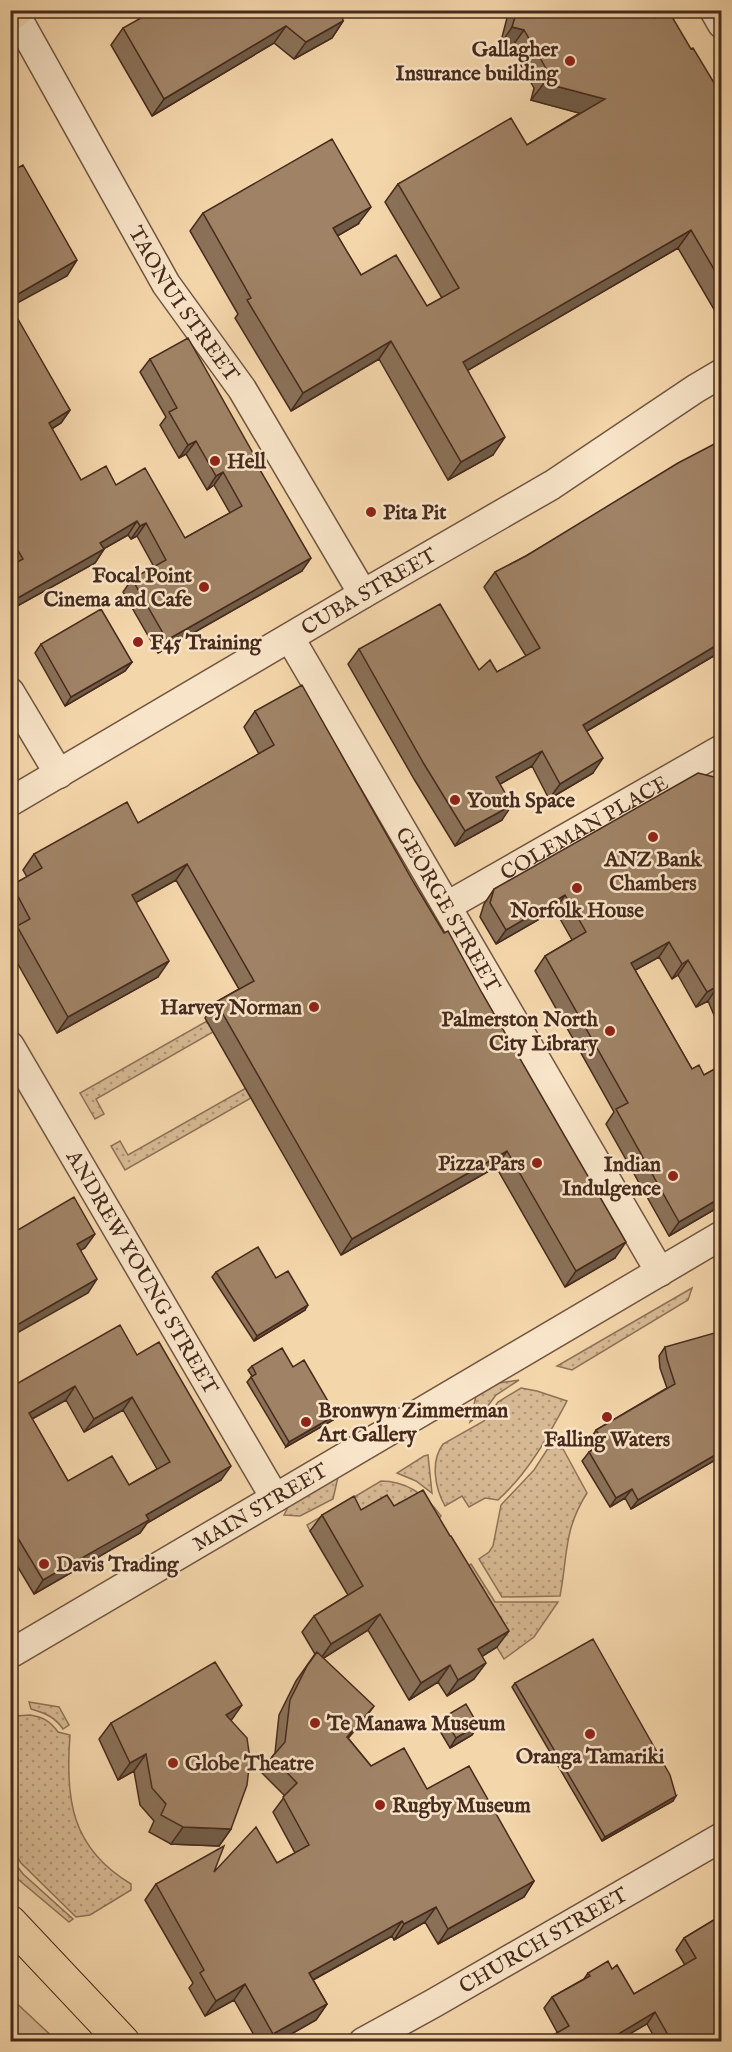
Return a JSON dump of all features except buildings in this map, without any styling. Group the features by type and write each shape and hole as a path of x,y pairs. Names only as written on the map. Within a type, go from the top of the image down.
{"main road":[{"path":"17,1935 123,2042"}],"street":[{"path":"714,10 722,24"},
{"name":"TAONUI STREET","path":"13,12 166,284 242,389 363,594"},
{"name":"CUBA STREET","path":"10,802 552,485 695,388 722,373"},
{"name":"GEORGE STREET","path":"290,638 660,1272"},
{"path":"10,692 59,774"},
{"name":"COLEMAN PLACE","path":"447,906 722,749"},
{"name":"ANDREW YOUNG STREET","path":"10,1046 275,1497"},
{"name":"MAIN STREET","path":"10,1654 722,1235"},
{"name":"MAIN STREET","path":"10,1667 45,1633"},
{"name":"CHURCH STREET","path":"363,2042 444,1998 722,1837"}],"shaded area":[{"path":"207,1021 213,1032 96,1099 104,1114 95,1119 80,1093"},
{"path":"246,1088 251,1098 125,1170 111,1146 120,1141 128,1155"},
{"path":"692,1288 688,1300 572,1370 557,1366"},
{"path":"519,1380 496,1395 484,1411 470,1422 476,1396 499,1383"},
{"path":"521,1388 567,1401 537,1454 498,1500 485,1498 469,1507 462,1496 445,1506 435,1475 436,1459 443,1444 484,1421 498,1402"},
{"path":"556,1436 587,1493 570,1531 560,1596 502,1597 479,1559 493,1546 501,1505 534,1470"},
{"path":"428,1455 432,1493 416,1481 397,1473"},
{"path":"338,1477 333,1499 300,1516 284,1515 289,1505"},
{"path":"381,1481 399,1484 415,1491 441,1516 434,1524 310,1531 307,1525"},
{"path":"471,1564 495,1602 558,1602 534,1637 504,1659 453,1575"},
{"path":"29,1702 59,1707 69,1725 63,1729 49,1716 31,1709"},
{"path":"30,1715 46,1720 58,1732 70,1735 69,1780 76,1820 95,1855 131,1884 131,1890 90,1915 76,1917 21,1863 11,1848 11,1718"},
{"path":"11,1858 23,1874 73,1919 69,1922 19,1880 11,1868"},
{"path":"11,1998 57,2041 11,2041"}],"place":[{"name":"Gallagher Insurance building","path":"570,61"},
{"name":"Hell","path":"215,461"},
{"name":"Pita Pit","path":"371,512"},
{"name":"Focal Point Cinema and Cafe","path":"204,587"},
{"name":"F45 Training","path":"138,642"},
{"name":"Youth Space","path":"455,800"},
{"name":"ANZ Bank Chambers","path":"653,837"},
{"name":"Norfolk House","path":"577,888"},
{"name":"Harvey Norman","path":"314,1007"},
{"name":"Palmerston North City Library","path":"610,1031"},
{"name":"Pizza Pars","path":"537,1163"},
{"name":"Indian Indulgence","path":"673,1176"},
{"name":"Falling Waters","path":"607,1417"},
{"name":"Bronwyn Zimmerman Art Gallery","path":"306,1422"},
{"name":"Davis Trading","path":"44,1564"},
{"name":"Te Manawa Museum","path":"315,1723"},
{"name":"Oranga Tamariki","path":"590,1734"},
{"name":"Globe Theatre","path":"173,1763"},
{"name":"Rugby Museum","path":"380,1805"}]}
